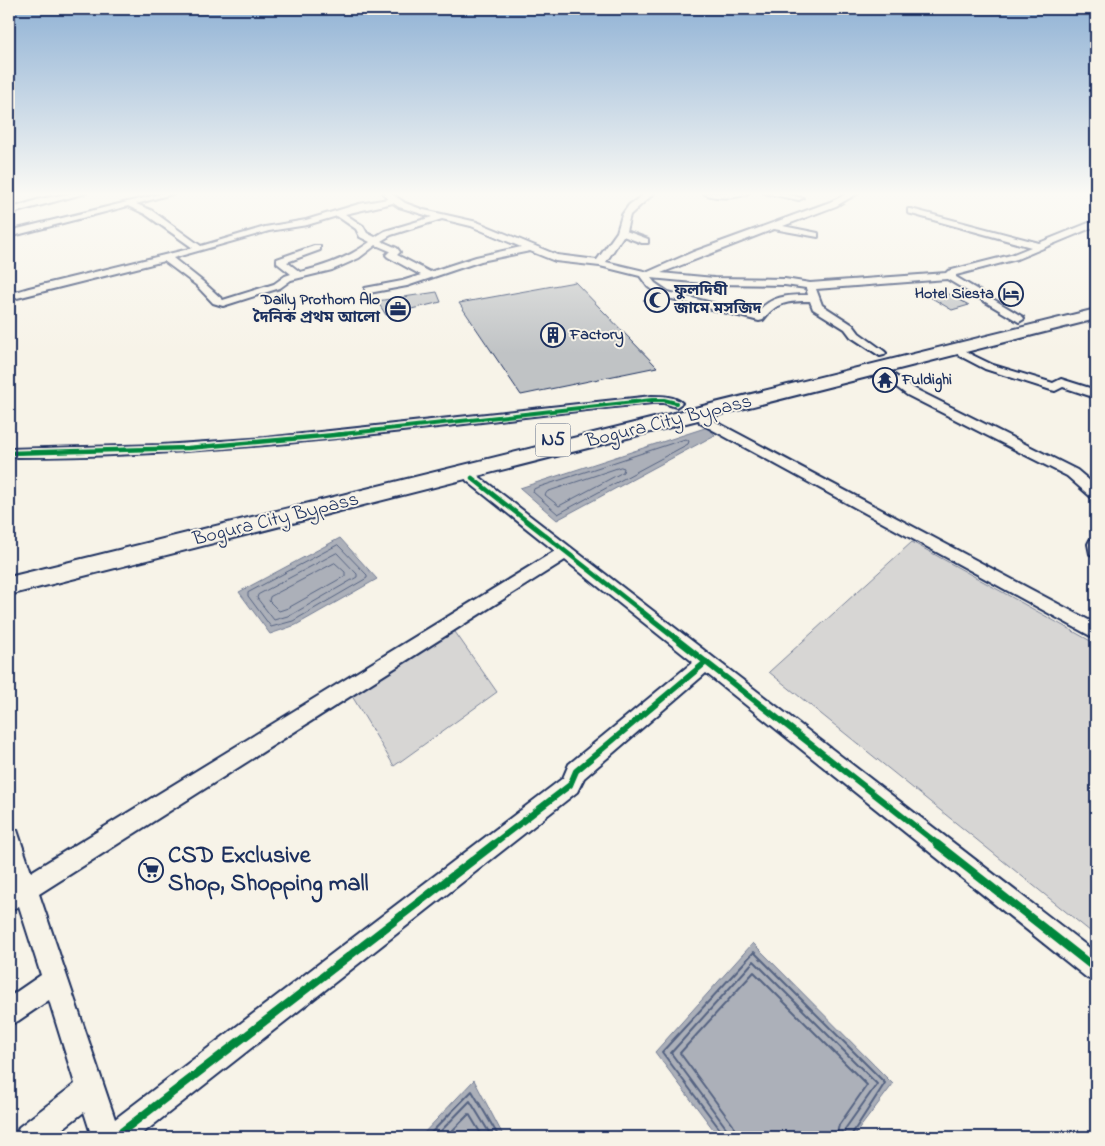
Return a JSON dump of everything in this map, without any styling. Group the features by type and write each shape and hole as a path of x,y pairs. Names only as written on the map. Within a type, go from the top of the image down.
{"highway":[{"name":"Bogura City Bypass","path":"9,573 1096,306"},
{"name":"Bogura City Bypass","path":"9,586 1096,314"}],"street":[{"path":"196,246 200,249"},
{"path":"9,297 209,246"},
{"path":"167,258 177,268 198,282 219,303 277,286 288,278 329,268 356,256 369,246"},
{"path":"387,246 395,252 391,256 430,276"},
{"path":"526,246 555,258 600,262 648,274 714,280 785,282 810,286 880,282 894,278 950,276 1018,319"},
{"path":"600,262 611,246"},
{"path":"648,274 718,246"},
{"path":"950,276 951,273 1014,257 1038,246"},
{"path":"298,275 280,261 317,248"},
{"path":"369,290 388,288 430,276 479,258 530,248"},
{"path":"648,274 651,285 664,294 759,318 767,305 784,298 814,298"},
{"path":"810,286 817,307 849,327 855,335 880,353"},
{"path":"964,354 998,370 1054,387 1061,384 1096,394"},
{"path":"887,374 911,392 1072,472 1096,494"},
{"path":"9,453 212,446 319,437 635,402 669,400 676,403"},
{"path":"705,420 1096,632"},
{"path":"472,478 1096,969"},
{"path":"1096,544 1096,550"},
{"path":"17,893 566,552"},
{"path":"114,1137 570,785 576,771 706,662"},
{"path":"9,838 17,893 55,980 106,1137"},
{"path":"9,1012 55,980"},
{"path":"29,1137 90,1090"}],"shaded area":[{"path":"912,542 1096,644 1096,936 769,672"},
{"path":"453,629 497,692 394,766 349,691"}],"water":[{"path":"708,427 715,435 557,520 520,488"},
{"path":"340,538 377,579 296,625 270,634 239,592"},
{"path":"753,943 893,1084 853,1137 719,1137 655,1052"},
{"path":"474,1080 504,1137 420,1137"}],"building":[{"name":"Factory","path":"575,282 657,367 521,395 459,303"},
{"name":"Daily Prothom Alo দৈনিক প্রথম আলো","path":"437,292 441,302 386,315 377,301"},
{"path":"947,293 969,305 952,310 930,297"},
{"name":"ফুলদিঘী জামে মসজিদ","path":"655,295 669,300 656,306 643,300"}],"cycle path":[{"path":"9,453 213,446 368,432 652,400 676,403"},
{"path":"472,478 1096,969"},
{"path":"115,1137 570,785 576,771 706,662"}],"place":[{"name":"Hotel Siesta","path":"1011,294"},
{"name":"ফুলদিঘী জামে মসজিদ","path":"657,300"},
{"name":"Daily Prothom Alo দৈনিক প্রথম আলো","path":"398,309"},
{"name":"Factory","path":"553,335"},
{"name":"Fuldighi","path":"885,380"},
{"name":"CSD Exclusive Shop, Shopping mall","path":"151,870"}]}
